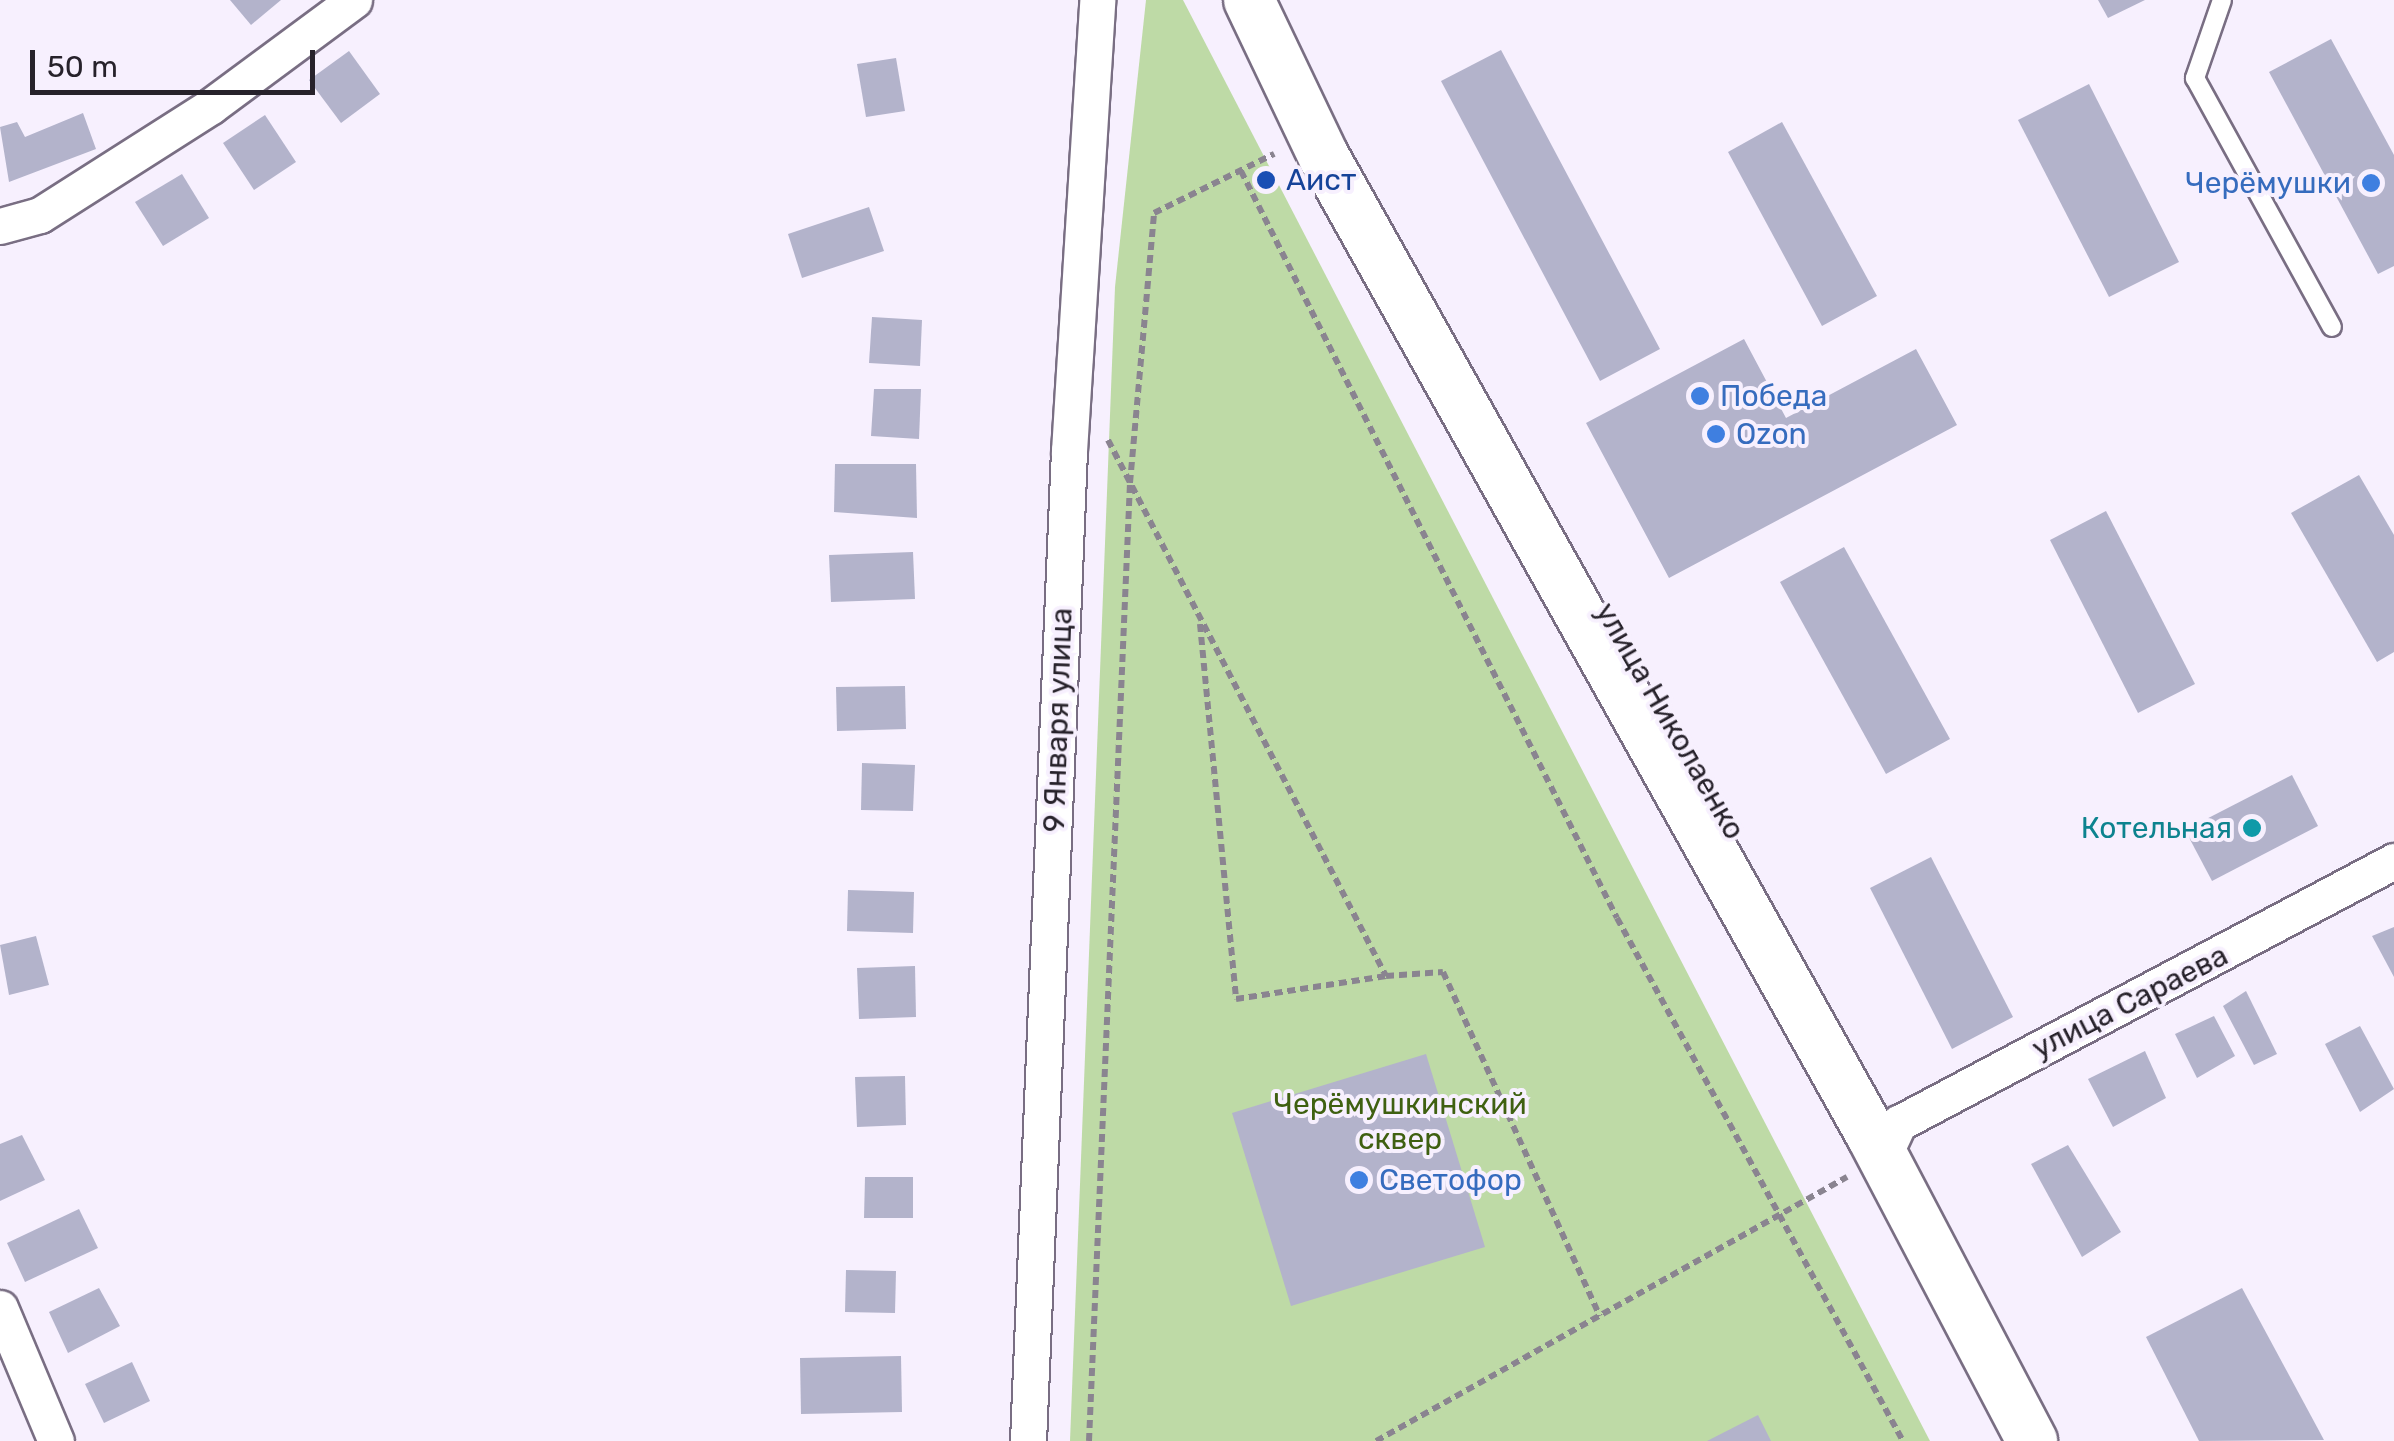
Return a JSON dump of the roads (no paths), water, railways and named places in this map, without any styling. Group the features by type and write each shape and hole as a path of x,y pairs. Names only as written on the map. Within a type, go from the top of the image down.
{"main road":[{"name":"улица Николаенко","path":"1249,0 1319,146 2062,1441"},
{"name":"улица Николаенко","path":"1282,0 1370,195 1891,1140 2032,1441"}],"street":[{"path":"0,226 40,215 211,106 354,0"},
{"name":"9 Января улица","path":"1028,1441 1069,451 1097,0"},
{"name":"улица Сараева","path":"1891,1140 2394,861"},
{"path":"0,1308 56,1441"}],"lane":[{"path":"2222,0 2195,78 2332,328"}],"place":[{"name":"Аист","path":"1266,180"},
{"name":"Черёмушки","path":"2371,183"},
{"name":"Победа","path":"1700,396"},
{"name":"Ozon","path":"1716,434"},
{"name":"Котельная","path":"2252,828"},
{"name":"Светофор","path":"1359,1180"}],"park label":[{"name":"Черёмушкинский сквер","path":"1400,1121"}]}
